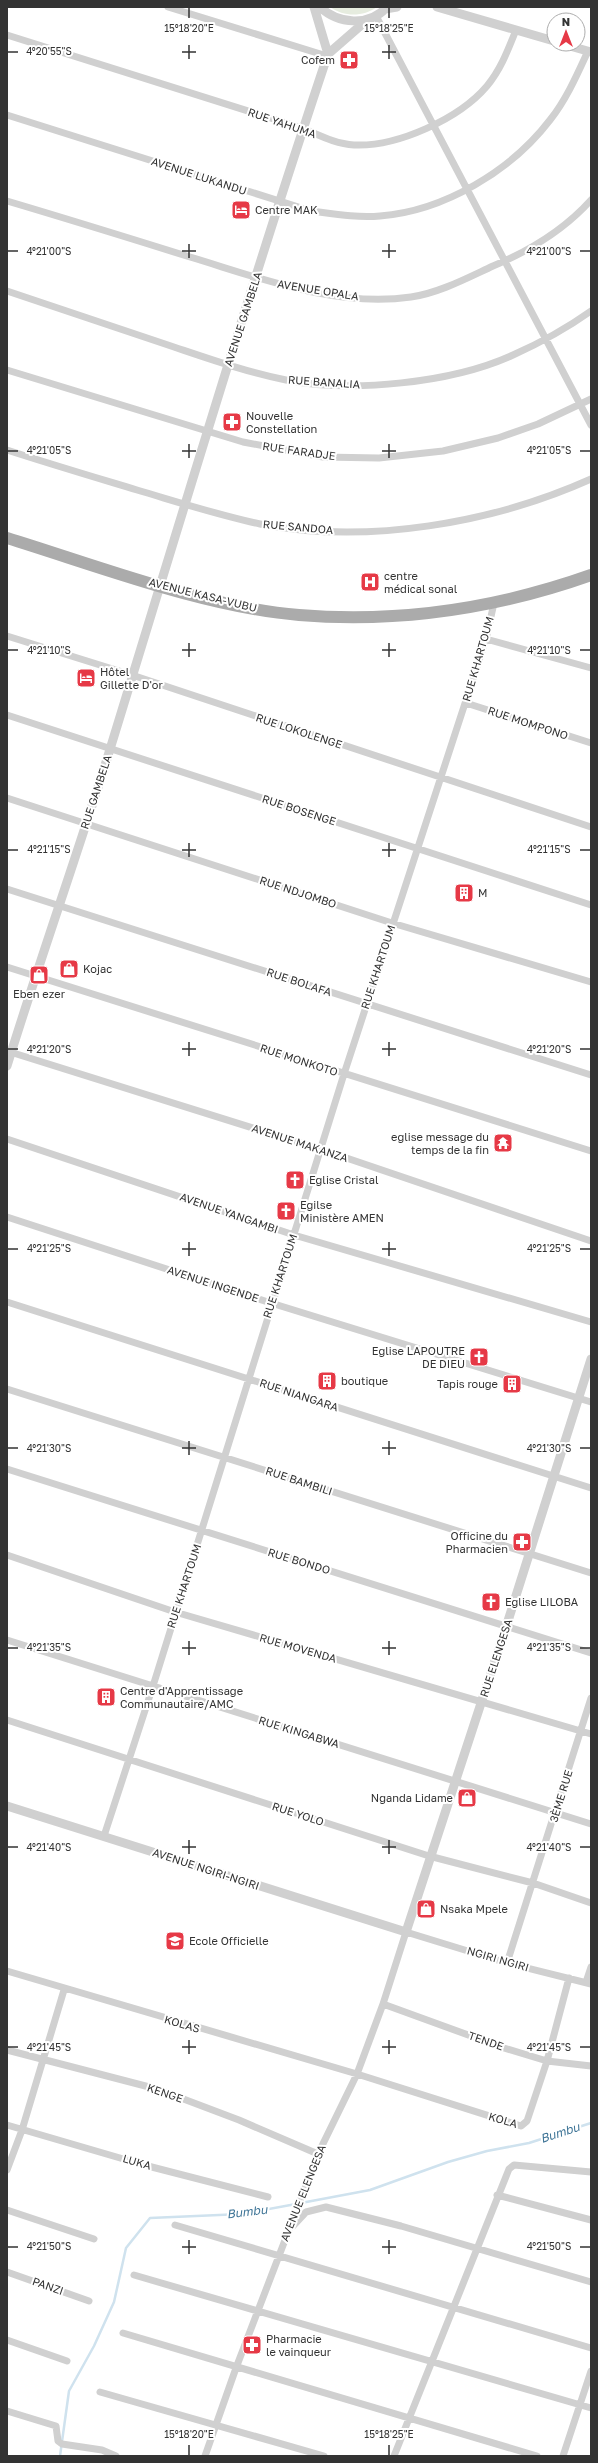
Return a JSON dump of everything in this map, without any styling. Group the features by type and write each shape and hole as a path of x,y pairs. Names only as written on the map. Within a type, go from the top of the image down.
{"main road":[{"name":"AVENUE KASA-VUBU","path":"7,538 160,585 231,604 299,615 377,617 429,613 494,603 589,577"}],"street":[{"path":"168,7 327,55"},
{"path":"314,7 327,55"},
{"path":"320,7 339,19 354,21 372,18"},
{"path":"327,55 386,8 398,7"},
{"path":"442,7 546,39"},
{"path":"372,18 434,124 591,425"},
{"name":"RUE YAHUMA","path":"7,35 302,128 337,142 354,145 393,140 434,124 474,101 500,67 516,30"},
{"name":"AVENUE LUKANDU","path":"7,115 311,211 346,216 379,217 407,213 440,202 468,188 499,169 528,146 550,120 567,96 590,52"},
{"name":"AVENUE GAMBELA","path":"160,585 206,432 280,202 302,128 327,55"},
{"name":"AVENUE OPALA","path":"7,201 278,284 340,296 378,298 412,297 440,289 506,261 552,234 591,200"},
{"name":"RUE BANALIA","path":"7,291 228,365 286,380 306,383 389,384 427,379 473,368 512,355 545,338 591,311"},
{"name":"RUE FARADJE","path":"7,370 206,432 243,442 323,457 379,458 443,451 498,438 580,406 591,399"},
{"name":"RUE SANDOA","path":"7,450 185,504 261,524 349,531 388,530 464,519 508,509 591,479"},
{"name":"RUE GAMBELA","path":"7,1066 9,1051 36,976 86,823 160,585"},
{"name":"RUE KHARTOUM","path":"104,1836 202,1531 247,1378 294,1235 366,1004 392,923 442,779 486,639 494,603"},
{"name":"RUE LOKOLENGE","path":"7,636 132,675 442,779 591,827"},
{"path":"486,639 591,668"},
{"name":"RUE MOMPONO","path":"466,703 591,743"},
{"name":"RUE BOSENGE","path":"7,715 418,850 591,905"},
{"name":"RUE NDJOMBO","path":"7,798 392,923 591,982"},
{"name":"RUE BOLAFA","path":"7,889 591,1076"},
{"name":"RUE MONKOTO","path":"7,967 591,1151"},
{"name":"AVENUE MAKANZA","path":"9,1051 320,1149 591,1241"},
{"name":"AVENUE YANGAMBI","path":"7,1139 294,1235 591,1322"},
{"name":"AVENUE INGENDE","path":"7,1217 271,1303 591,1402"},
{"name":"RUE NIANGARA","path":"7,1302 591,1488"},
{"name":"RUE ELENGESA","path":"406,1932 429,1856 456,1780 530,1554 591,1359"},
{"name":"RUE BAMBILI","path":"7,1389 591,1573"},
{"name":"RUE BONDO","path":"7,1469 202,1531 507,1624 591,1652"},
{"name":"RUE MOVENDA","path":"7,1555 175,1612 591,1734"},
{"name":"RUE KINGABWA","path":"7,1640 456,1780 591,1824"},
{"name":"3ÈME RUE","path":"507,1963 534,1883 591,1698"},
{"name":"RUE YOLO","path":"7,1720 429,1856 534,1883 591,1903"},
{"name":"AVENUE NGIRI-NGIRI","path":"7,1806 406,1932"},
{"name":"NGIRI NGIRI","path":"406,1932 507,1963 589,1983"},
{"name":"AVENUE ELENGESA","path":"205,2456 236,2368 318,2154 357,2074 384,2004 406,1932"},
{"path":"589,1983 591,1967"},
{"name":"KOLAS","path":"7,1971 64,1990 357,2074"},
{"name":"KOLA","path":"357,2074 521,2126 527,2121 547,2060 569,1978"},
{"path":"7,2170 22,2130 64,1990"},
{"name":"TENDE","path":"384,2004 490,2043 547,2060 591,2066"},
{"name":"KENGE","path":"7,2050 157,2089 239,2120 318,2154"},
{"name":"LUKA","path":"7,2125 268,2197"},
{"path":"394,2456 433,2362 497,2195 509,2169 514,2165 591,2172"},
{"path":"497,2195 591,2220"},
{"path":"288,2230 306,2212 326,2207 476,2248 591,2282"},
{"path":"7,2210 94,2239"},
{"path":"175,2225 278,2257 591,2348"},
{"name":"PANZI","path":"7,2272 89,2301"},
{"path":"134,2275 591,2408"},
{"path":"123,2333 236,2368 537,2456"},
{"path":"7,2340 67,2361"},
{"path":"563,2456 591,2371"},
{"path":"100,2392 217,2423 324,2456"},
{"path":"7,2411 56,2426 58,2429 58,2441 62,2444 71,2447 102,2450 116,2456"}],"shaded area":[{"path":"330,7 377,7 366,13 347,14 341,13"}],"waterway":[{"name":"Bumbu","path":"301,2203 370,2190 448,2162 487,2151 529,2143 591,2123"},
{"name":"Bumbu","path":"60,2456 69,2391 94,2346 114,2302 126,2248 150,2218 242,2214 296,2204"}],"place":[{"name":"Cofem","path":"349,60"},
{"name":"Centre MAK","path":"241,210"},
{"name":"Nouvelle Constellation","path":"232,422"},
{"name":"centre médical sonal","path":"370,582"},
{"name":"Hôtel Gillette D'or","path":"86,678"},
{"name":"M","path":"464,893"},
{"name":"Kojac","path":"69,969"},
{"name":"Eben ezer","path":"39,975"},
{"name":"eglise message du temps de la fin","path":"503,1143"},
{"name":"Eglise Cristal","path":"295,1180"},
{"name":"Egilse Ministère AMEN","path":"286,1211"},
{"name":"Eglise LAPOUTRE DE DIEU","path":"479,1357"},
{"name":"boutique","path":"327,1381"},
{"name":"Tapis rouge","path":"512,1384"},
{"name":"Officine du Pharmacien","path":"522,1542"},
{"name":"Eglise LILOBA","path":"491,1602"},
{"name":"Centre d'Apprentissage Communautaire/AMC","path":"106,1697"},
{"name":"Nganda Lidame","path":"467,1798"},
{"name":"Nsaka Mpele","path":"426,1909"},
{"name":"Ecole Officielle","path":"175,1941"},
{"name":"Pharmacie le vainqueur","path":"252,2345"}]}
